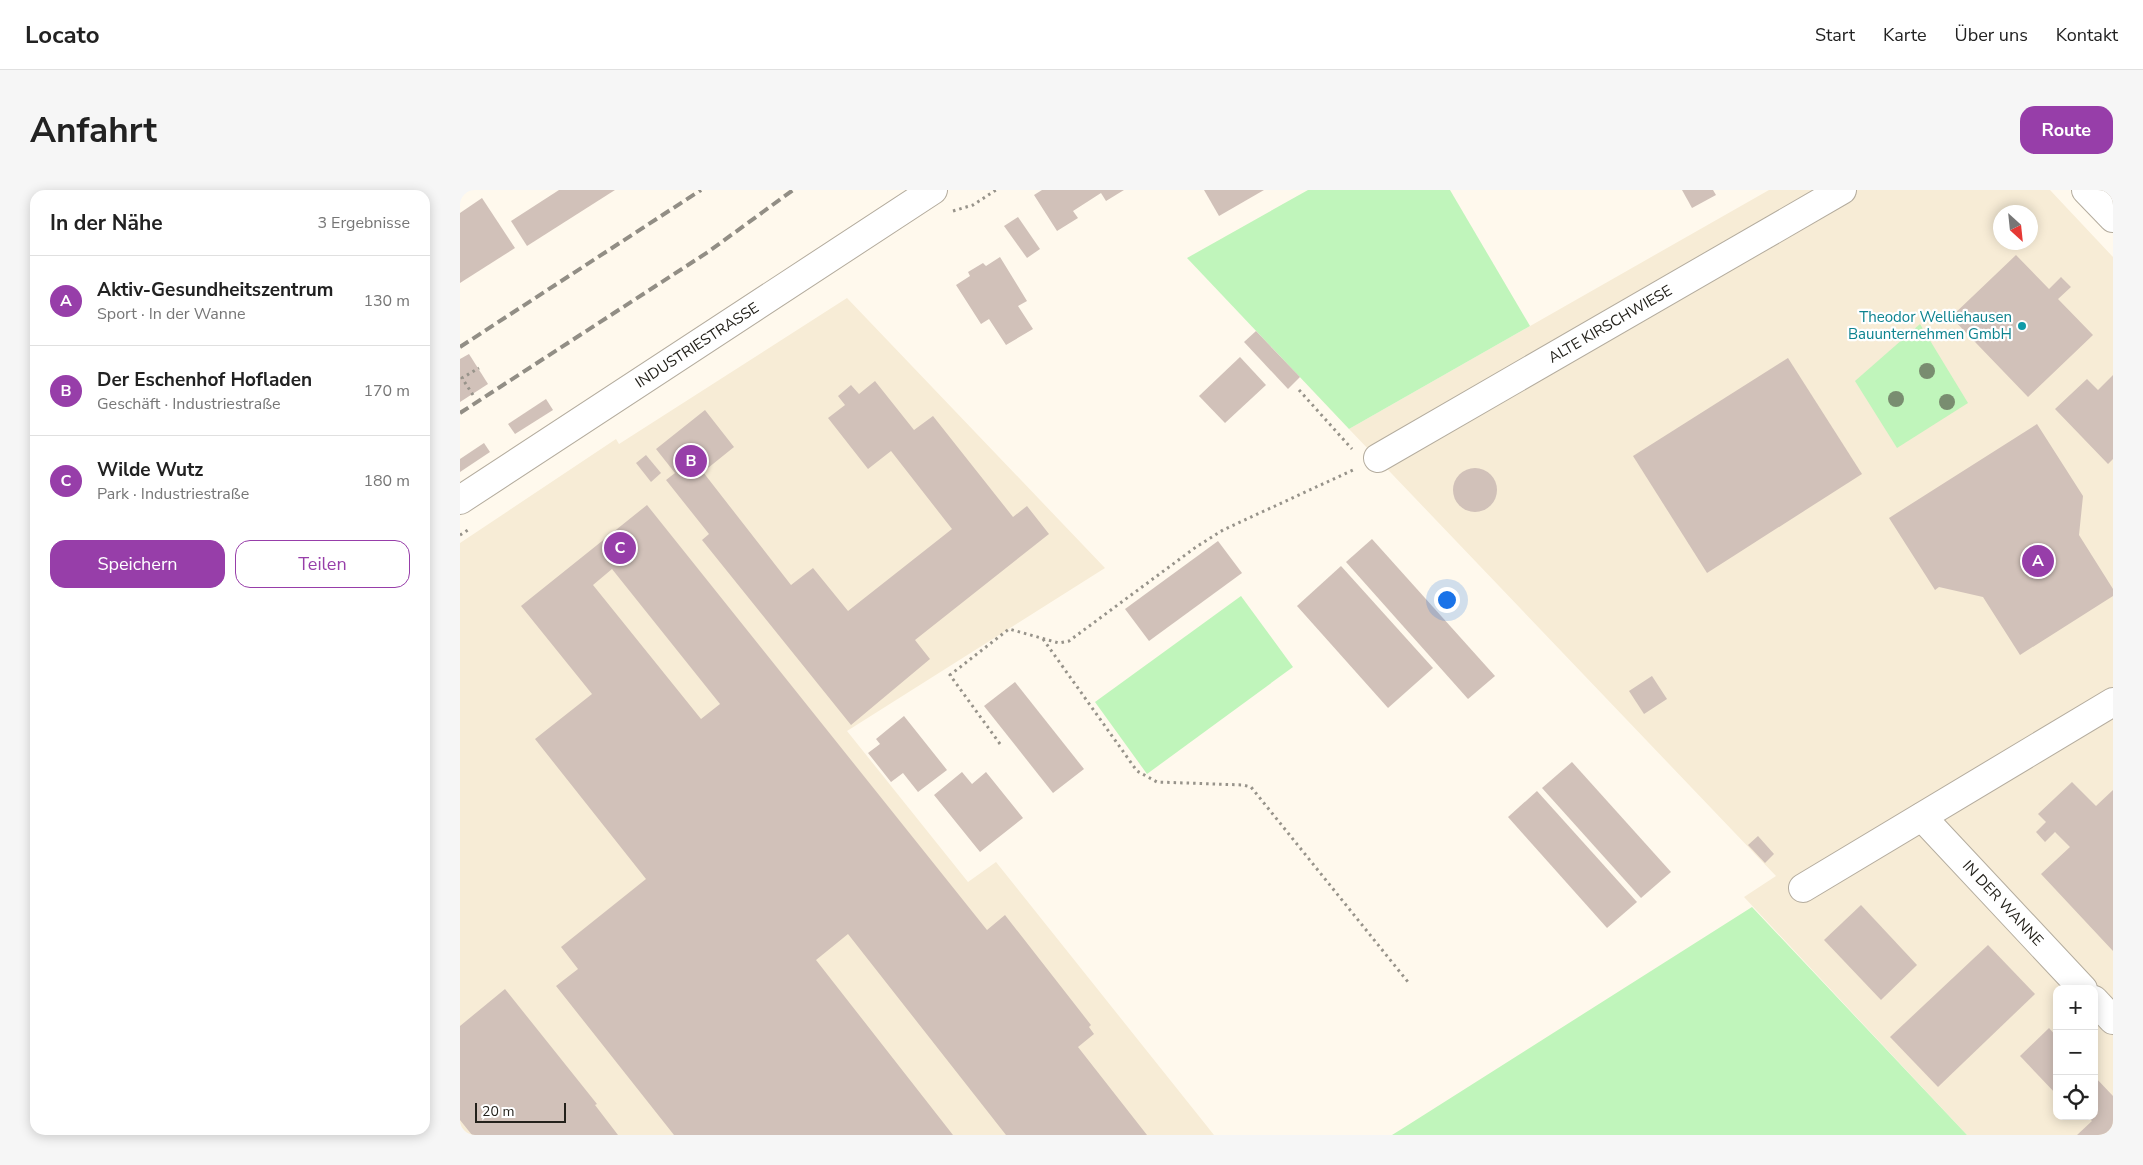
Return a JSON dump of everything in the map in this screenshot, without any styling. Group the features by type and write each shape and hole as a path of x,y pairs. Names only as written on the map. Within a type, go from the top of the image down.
{"street":[{"name":"INDUSTRIESTRASSE","path":"460,500 933,190"},
{"name":"ALTE KIRSCHWIESE","path":"1372,461 1842,190"},
{"path":"2086,190 2113,218"},
{"path":"1803,888 2113,702"},
{"name":"IN DER WANNE","path":"1922,817 2079,985"},
{"path":"2098,1004 2113,1020"}],"path":[{"path":"473,396 461,377 479,368"},
{"path":"1000,744 950,674 1010,629 1059,643 1069,641 1196,547 1223,530 1372,461 1299,390"},
{"path":"1042,638 1138,771 1146,778 1157,782 1242,785 1251,787 1408,982"}],"shaded area":[{"path":"1769,190 2050,190 2113,257 2113,1135 1967,1135 1744,897 1776,876 1349,429"},
{"path":"847,298 1105,568 847,731 968,882 996,862 1214,1135 460,1135 460,543 616,439 619,444"}],"green space":[{"path":"1308,190 1450,190 1530,326 1349,429 1187,258"},
{"path":"1920,324 1968,403 1897,448 1855,381"},
{"path":"1241,596 1293,667 1147,774 1095,702"},
{"path":"1752,907 1967,1135 1392,1135 1408,1125"}],"building":[{"path":"559,190 615,190 527,246 511,221"},
{"path":"1042,190 1124,190 1106,201 1101,193 1073,211 1078,218 1057,231 1034,195"},
{"path":"1204,190 1264,190 1219,216"},
{"path":"1682,190 1713,190 1716,195 1692,208"},
{"path":"482,198 515,248 460,283 460,213"},
{"path":"1018,217 1040,249 1027,258 1004,226"},
{"name":"Theodor Welliehausen Bauunternehmen GmbH","path":"2016,255 2049,289 2061,277 2071,287 2058,299 2093,335 2028,397 1951,317"},
{"path":"1000,257 1027,301 1018,306 1033,329 1006,345 989,319 981,324 956,285 970,276 968,272 983,263 986,266"},
{"path":"1256,331 1300,377 1288,389 1244,342"},
{"path":"469,354 488,384 460,402 460,359"},
{"path":"1240,357 1266,385 1225,423 1199,396"},
{"path":"1788,358 1862,474 1707,573 1633,456"},
{"path":"2113,375 2113,459 2108,464 2055,409 2087,379 2098,390"},
{"path":"875,381 914,430 933,416 1013,517 1027,506 1049,534 915,640 930,659 851,725 702,540 709,534 666,480 675,473 656,449 705,410 734,447 703,472 791,585 813,568 848,611 952,529 891,451 868,469 828,418 845,405 838,396 851,385 859,394"},
{"path":"546,399 553,410 515,434 508,424"},
{"path":"2037,424 2083,496 2079,535 2113,589 2113,596 2020,655 1983,597 1939,587 1935,590 1889,518"},
{"path":"484,443 490,452 460,472 460,459"},
{"path":"646,455 661,473 651,482 636,463"},
{"path":"1475,468 1487,472 1493,478 1497,490 1493,502 1487,508 1475,512 1463,508 1457,502 1453,490 1457,478 1463,472"},
{"path":"647,505 987,930 1005,915 1091,1025 1089,1027 1094,1034 1078,1047 1147,1135 1006,1135 848,934 816,960 953,1135 674,1135 556,986 578,969 561,947 646,879 535,739 592,694 521,606","holes":["612,569 720,704 701,719 593,585"]},
{"path":"1372,539 1495,676 1468,699 1346,562"},
{"path":"1218,541 1242,573 1149,641 1125,609"},
{"path":"1341,566 1433,668 1388,708 1297,606"},
{"path":"1652,676 1667,699 1644,714 1629,691"},
{"path":"1015,682 1084,769 1053,793 984,706"},
{"path":"904,716 947,770 918,792 903,773 891,782 868,753 880,744 876,739"},
{"path":"1572,762 1671,872 1641,898 1542,788"},
{"path":"962,772 972,784 986,772 1023,818 980,852 934,795"},
{"path":"2072,782 2096,806 2113,790 2113,951 2041,874 2070,847 2055,832 2045,842 2036,832 2046,822 2038,814"},
{"path":"1537,791 1637,902 1607,928 1508,817"},
{"path":"1758,836 1774,854 1765,863 1748,845"},
{"path":"1861,905 1917,965 1881,1000 1824,940"},
{"path":"1988,945 2035,994 1938,1087 1890,1037"},
{"path":"505,989 597,1104 595,1105 618,1135 472,1135 460,1120 460,1026"},
{"path":"2049,1028 2053,1032 2053,1091 2020,1056"},
{"path":"2098,1080 2113,1096 2113,1135 2077,1135 2092,1121 2098,1120"}],"railway":[{"path":"460,347 701,190"},
{"path":"460,413 708,252 793,190"}],"place":[{"name":"Theodor Welliehausen Bauunternehmen GmbH","path":"2022,326"},
{"name":"Der Eschenhof Hofladen","path":"691,461"},
{"name":"Wilde Wutz","path":"620,548"},
{"name":"Aktiv-Gesundheitszentrum","path":"2038,561"}]}
